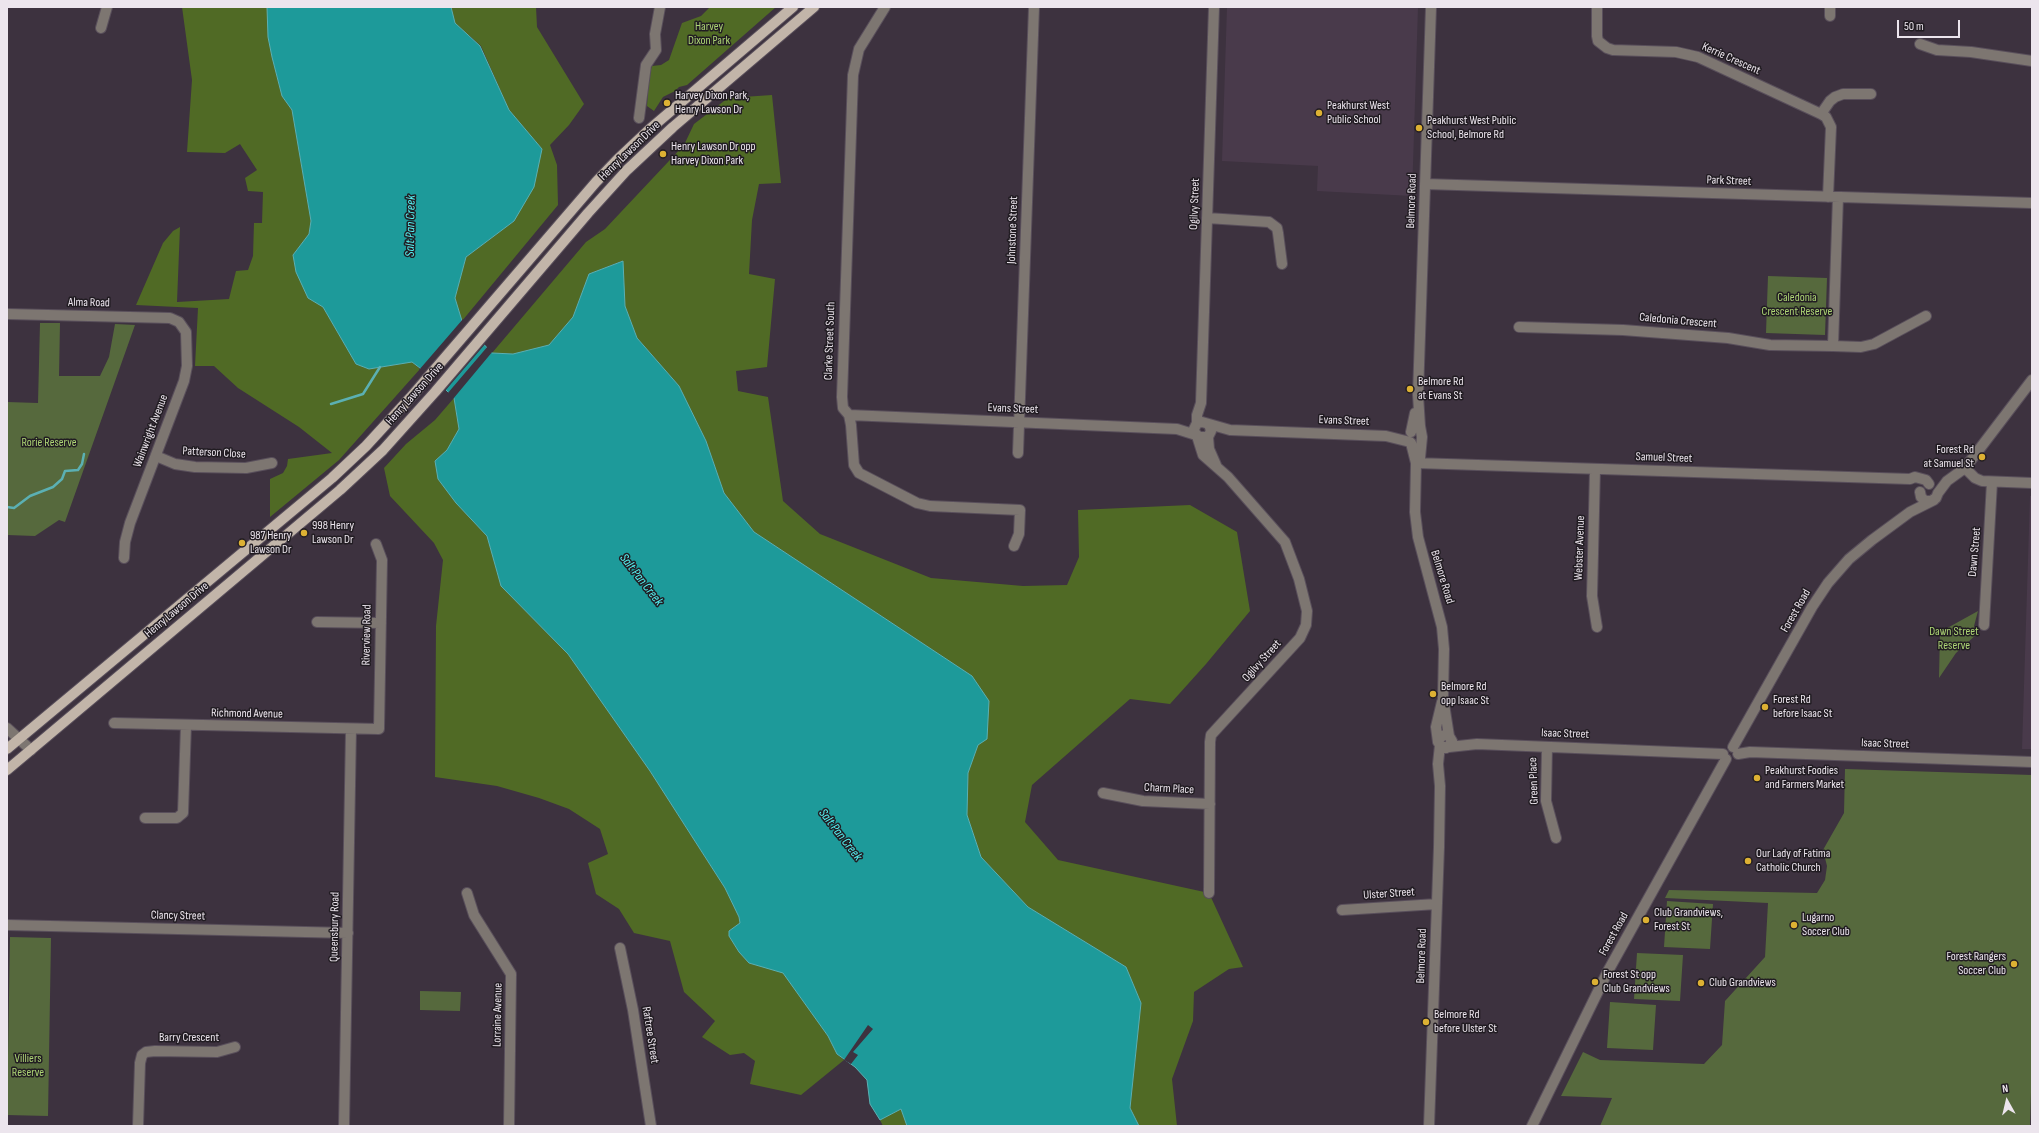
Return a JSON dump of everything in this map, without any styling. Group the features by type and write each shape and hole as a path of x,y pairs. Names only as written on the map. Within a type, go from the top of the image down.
{"main road":[{"name":"Henry Lawson Drive","path":"7,749 332,478 366,446 411,397 561,222 618,159 793,7"},
{"name":"Henry Lawson Drive","path":"7,770 340,490 383,450 572,231 627,170 716,90 814,7"}],"street":[{"path":"101,28 106,7"},
{"path":"639,118 646,65 656,50 655,34 660,7"},
{"name":"Clarke Street South","path":"885,7 859,49 853,74 842,397 843,408 849,415 852,432 853,460 859,473 917,503 930,506 1020,510 1019,534 1014,546"},
{"name":"Johnstone Street","path":"1018,454 1034,7"},
{"name":"Ogilvy Street","path":"1202,424 1197,415 1201,403 1214,7"},
{"name":"Belmore Road","path":"1429,1126 1440,786 1444,777 1445,743 1443,633 1439,611 1418,537 1415,512 1416,463 1420,458 1414,437 1418,395 1431,7"},
{"name":"Kerrie Crescent","path":"1596,7 1598,47 1613,50 1676,52 1698,58 1821,114"},
{"path":"1920,44 1937,50 1971,52 2032,62"},
{"path":"1833,346 1833,197 1831,127 1826,117 1821,114 1830,101 1835,97 1843,94 1871,94"},
{"name":"Park Street","path":"1425,184 2032,203"},
{"path":"1207,218 1269,222 1277,228 1282,264"},
{"name":"Alma Road","path":"7,314 170,318"},
{"name":"Caledonia Crescent","path":"1519,327 1629,330 1728,338 1770,344 1861,347 1874,344 1926,316"},
{"name":"Wainwright Avenue","path":"124,558 125,542 130,523 184,381 187,366 186,332 179,322 170,318"},
{"name":"Forest Road","path":"1736,750 1812,607 1828,583 1860,550 1910,512 1936,496 1947,481 1965,468 2032,380"},
{"name":"Evans Street","path":"849,415 1177,429 1202,424 1230,430 1414,437"},
{"path":"1202,424 1211,429 1209,436 1201,438 1196,435 1194,429 1202,424"},
{"name":"Evans Street","path":"1177,429 1196,435"},
{"name":"Evans Street","path":"1209,436 1230,430"},
{"name":"Ogilvy Street","path":"1196,435 1203,455 1216,465 1232,481 1285,542 1299,579 1307,618 1304,631 1297,642 1211,735 1209,893"},
{"name":"Ogilvy Street","path":"1209,436 1209,449 1216,465"},
{"name":"Patterson Close","path":"156,456 175,464 195,467 246,468 272,463"},
{"name":"Samuel Street","path":"1416,463 1910,479 1925,488"},
{"path":"1965,468 1978,480 1992,482 2032,483"},
{"name":"Webster Avenue","path":"1595,469 1592,596 1598,627"},
{"name":"Forest Road","path":"1910,512 1925,488 1947,481"},
{"name":"Dawn Street","path":"1984,625 1992,482"},
{"path":"1936,487 1936,496 1925,501 1921,497 1925,488 1936,487"},
{"name":"Riverview Road","path":"376,544 382,560 379,729"},
{"path":"317,622 381,623"},
{"name":"Richmond Avenue","path":"114,723 379,729"},
{"path":"145,818 173,818 181,816 183,813 186,725"},
{"path":"7,728 20,738 31,750"},
{"name":"Queensbury Road","path":"344,1126 351,729"},
{"name":"Isaac Street","path":"1445,743 1724,756 1734,760 1736,750 1750,752 2032,762"},
{"name":"Green Place","path":"1546,747 1546,801 1556,838"},
{"name":"Forest Road","path":"1532,1126 1605,978 1724,756"},
{"name":"Charm Place","path":"1103,793 1143,801 1210,804"},
{"name":"Lorraine Avenue","path":"467,893 474,915 512,974 509,1126"},
{"name":"Ulster Street","path":"1342,910 1437,904"},
{"name":"Clancy Street","path":"7,925 348,933"},
{"name":"Raftree Street","path":"620,948 634,1010 651,1126"},
{"name":"Barry Crescent","path":"138,1126 140,1063 142,1055 146,1052 155,1051 217,1052 235,1047"}],"shaded area":[{"name":"Peakhurst West Public School","path":"1227,7 1418,7 1412,196 1317,191 1318,166 1222,161"},
{"path":"2030,496 2032,496 2032,749 2022,749"}],"green space":[{"path":"182,7 267,7 272,57 282,96 292,110 311,221 309,234 293,255 308,298 323,307 356,364 369,369 412,362 420,369 339,460 270,517 270,479 283,473 287,466 288,459 332,453 299,427 238,388 214,366 195,366 198,308 136,305 163,243 173,231 180,227 177,302 229,299 236,271 248,270 253,256 254,223 262,223 263,192 248,191 245,178 257,170 240,144 225,153 187,152 192,80"},
{"path":"451,7 536,7 537,27 584,104 569,125 550,145 557,165 558,205 462,321 455,298 466,257 514,221 542,149 509,110 481,46 455,23"},
{"name":"Harvey Dixon Park","path":"710,7 776,7 687,85 679,87 675,91 663,97 654,111 647,106 649,74 652,66 661,65 669,60 682,23 701,16"},
{"path":"772,95 781,183 759,184 752,220 749,274 775,279 767,367 736,371 738,391 768,397 783,501 820,534 931,578 1023,586 1067,585 1079,557 1078,510 1190,505 1237,532 1250,611 1206,664 1170,704 1130,699 1032,785 1025,822 1058,860 1209,893 1243,967 1229,969 1194,992 1193,1021 1172,1079 1177,1126 1139,1126 1130,1108 1141,1003 1126,967 1028,907 981,857 967,815 968,773 978,745 988,701 972,676 754,532 724,493 706,441 679,386 637,338 625,306 622,261 589,274 573,317 549,345 513,354 492,353 586,242 605,229 684,145 694,124 728,98"},
{"name":"Caledonia Crescent Reserve","path":"1768,276 1827,278 1825,335 1766,333"},
{"name":"Rorie Reserve","path":"40,323 60,323 59,376 100,376 109,357 115,324 135,325 65,522 59,520 35,536 7,535 7,402 38,403"},
{"path":"454,398 459,429 447,450 435,461 438,479 456,503 487,536 501,586 568,654 650,771 725,888 739,917 740,923 729,931 729,936 739,952 749,963 783,972 828,1036 837,1054 844,1060 801,1095 750,1084 755,1061 744,1053 730,1055 702,1037 715,1021 684,992 670,941 634,933 619,909 596,894 588,863 608,854 600,829 569,809 539,798 497,786 435,777 436,626 443,560 434,543 390,496 384,468 406,444 435,420"},
{"name":"Dawn Street Reserve","path":"1978,611 1974,626 1977,634 1956,653 1939,678 1940,632"},
{"path":"1845,769 2032,775 2032,1059 2030,1126 1600,1126 1612,1098 1561,1096 1583,1052 1600,1060 1704,1064 1722,1045 1725,1001 1765,957 1768,903 1665,898 1669,890 1817,893 1825,880 1827,866 1823,850 1844,813"},
{"path":"1667,901 1713,904 1710,949 1664,947"},
{"name":"Villiers Reserve","path":"10,937 51,938 48,1116 7,1115"},
{"path":"1637,953 1683,955 1680,1001 1634,999"},
{"path":"420,991 461,992 460,1011 420,1010"},
{"path":"1610,1002 1656,1005 1653,1050 1607,1048"},
{"path":"901,1109 907,1126 883,1126 880,1120"}],"water":[{"name":"Salt Pan Creek","path":"267,7 451,7 455,23 480,46 509,110 542,149 534,187 514,221 466,257 455,298 462,321 492,353 513,354 549,345 573,317 589,274 623,261 625,306 637,338 679,386 706,441 724,493 754,532 972,676 989,701 987,739 978,745 968,773 967,815 981,857 1028,907 1126,967 1141,1003 1130,1108 1139,1126 907,1126 901,1109 880,1120 870,1104 867,1080 855,1067 837,1054 828,1036 783,973 749,963 739,952 729,936 729,931 740,923 739,917 725,888 650,771 568,654 501,586 487,536 456,503 438,479 435,461 447,450 459,429 454,398 437,381 412,362 369,369 356,364 323,307 308,298 296,272 293,255 309,234 311,221 292,110 282,96 272,57 268,37"}],"pier":[{"path":"463,319 486,343 445,391 419,370"},
{"path":"488,346 493,351 453,399 447,394"},
{"path":"868,1025 873,1029 853,1052 858,1055 851,1064 844,1060"}],"waterway":[{"path":"331,404 363,394 380,367"},
{"path":"7,507 14,508 30,496 53,487 62,479 65,471 78,470 82,464 84,454"}],"place":[{"name":"Harvey Dixon Park, Henry Lawson Dr","path":"667,103"},
{"name":"Peakhurst West Public School","path":"1319,113"},
{"name":"Peakhurst West Public School, Belmore Rd","path":"1419,128"},
{"name":"Henry Lawson Dr opp Harvey Dixon Park","path":"663,154"},
{"name":"Belmore Rd at Evans St","path":"1410,389"},
{"name":"Forest Rd at Samuel St","path":"1982,457"},
{"name":"998 Henry Lawson Dr","path":"304,533"},
{"name":"987 Henry Lawson Dr","path":"242,543"},
{"name":"Belmore Rd opp Isaac St","path":"1433,694"},
{"name":"Forest Rd before Isaac St","path":"1765,707"},
{"name":"Peakhurst Foodies and Farmers Market","path":"1757,778"},
{"name":"Our Lady of Fatima Catholic Church","path":"1748,861"},
{"name":"Club Grandviews, Forest St","path":"1646,920"},
{"name":"Lugarno Soccer Club","path":"1794,925"},
{"name":"Forest Rangers Soccer Club","path":"2014,964"},
{"name":"Forest St opp Club Grandviews","path":"1595,982"},
{"name":"Club Grandviews","path":"1701,983"},
{"name":"Belmore Rd before Ulster St","path":"1426,1022"}]}
